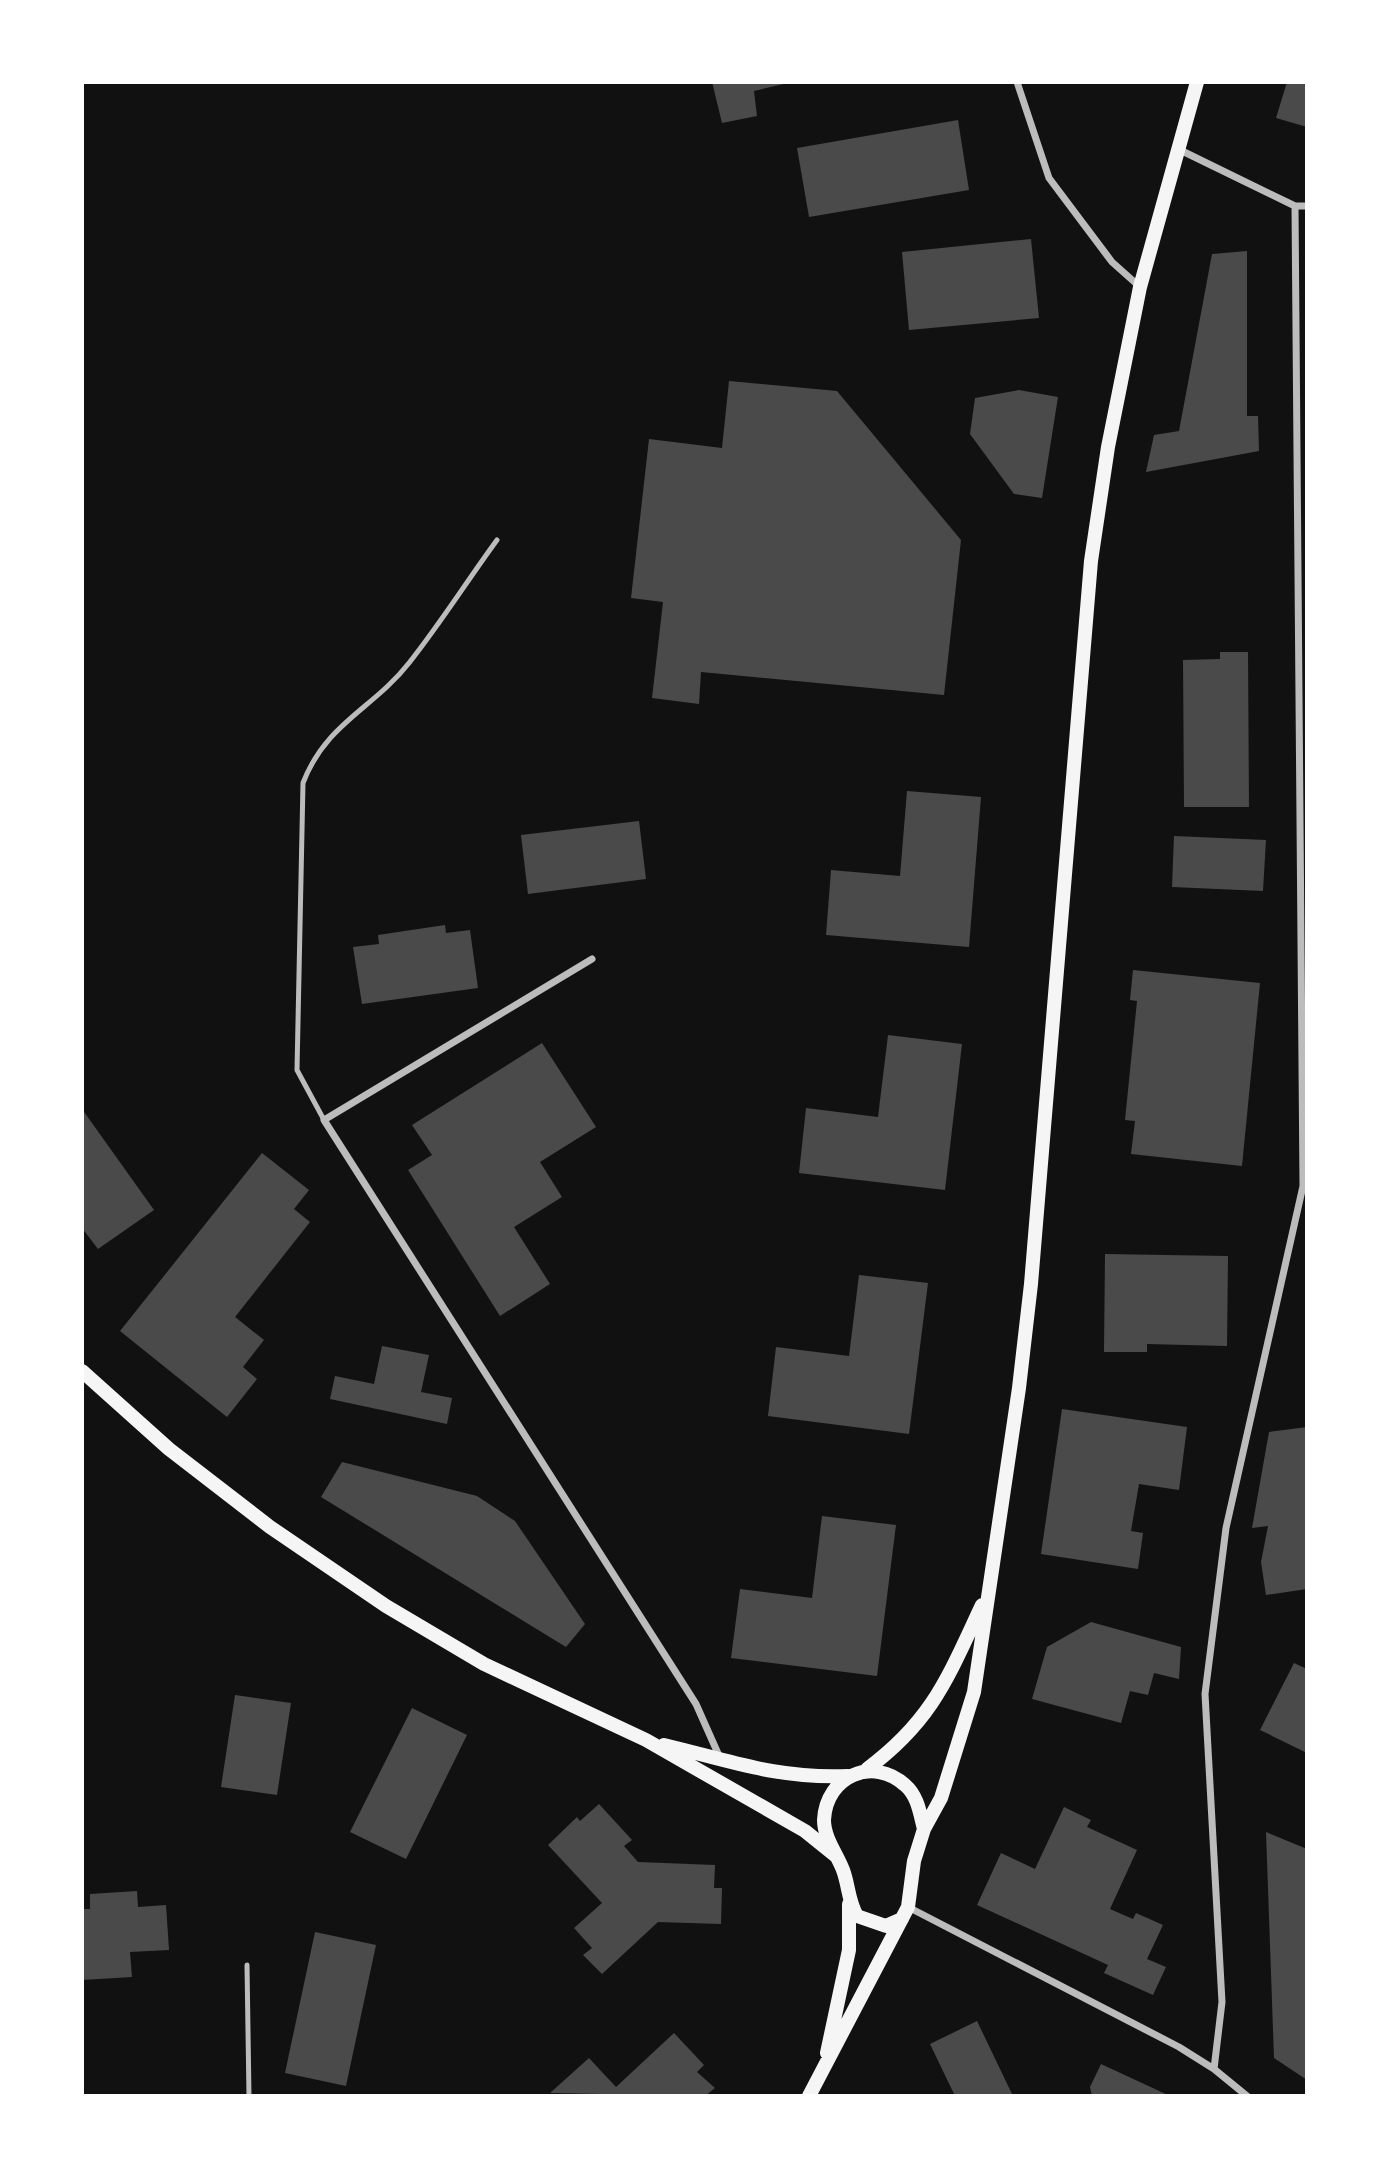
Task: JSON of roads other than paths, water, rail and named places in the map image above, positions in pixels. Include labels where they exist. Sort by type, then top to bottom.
[{"type":"main road","points":[[809,2096],[905,1913],[914,1861],[924,1829],[941,1798],[974,1692],[1031,1284],[1091,561],[1108,447],[1140,287],[1197,82]]},
{"type":"main road","points":[[82,1371],[169,1449],[270,1527],[386,1606],[484,1664],[646,1740],[805,1831],[836,1856]]},
{"type":"main road","points":[[646,1740],[768,1773],[807,1778],[848,1776],[867,1769],[889,1752],[922,1719],[941,1693],[990,1588]]},
{"type":"main road","points":[[867,1769],[892,1776],[907,1786],[916,1801],[924,1829]]},
{"type":"main road","points":[[822,2071],[849,1950],[849,1903],[844,1872],[824,1820],[831,1796],[848,1776]]},
{"type":"main road","points":[[849,1903],[857,1916],[886,1926],[905,1913]]},
{"type":"street","points":[[1017,82],[1049,178],[1112,262],[1140,287]]},
{"type":"street","points":[[1178,148],[1294,206],[1307,206]]},
{"type":"street","points":[[1214,2069],[1222,2002],[1205,1694],[1226,1528],[1303,1186],[1294,206]]},
{"type":"street","points":[[592,959],[324,1120],[696,1704],[720,1759]]},
{"type":"street","points":[[905,1913],[1179,2048],[1214,2069],[1247,2096]]},
{"type":"lane","points":[[324,1120],[297,1070],[303,783],[313,757],[331,736],[407,666],[497,540]]},
{"type":"lane","points":[[247,1965],[249,2096]]}]
